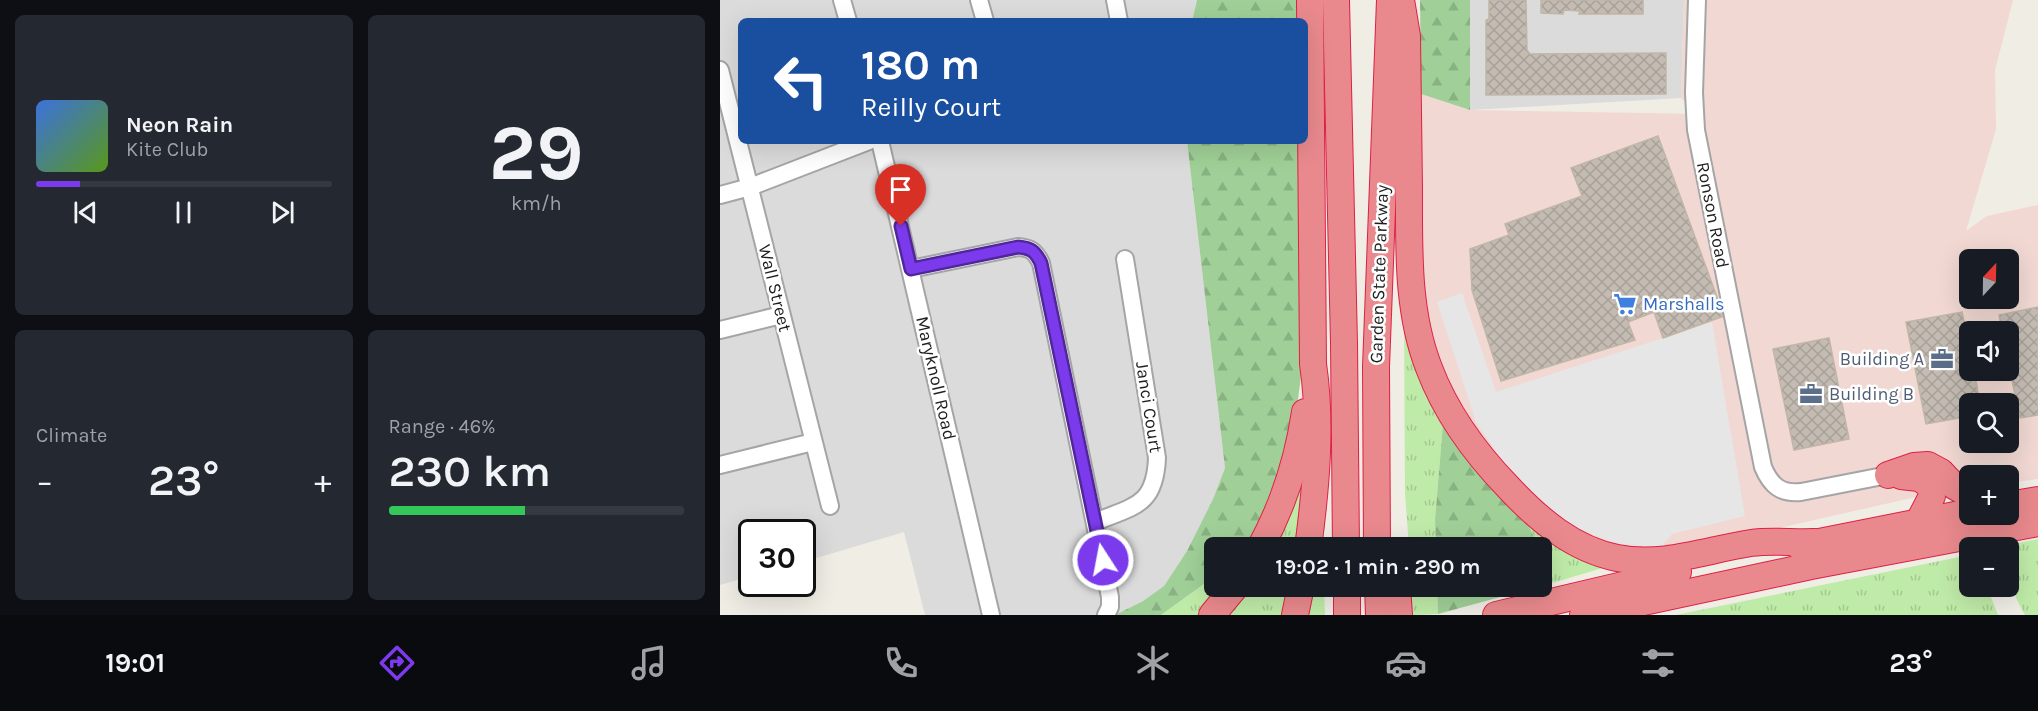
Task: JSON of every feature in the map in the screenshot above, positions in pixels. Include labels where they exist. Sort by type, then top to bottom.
[{"type":"highway","points":[[1309,537],[1316,455],[1310,189],[1310,0]]},
{"type":"highway","name":"Garden State Parkway","points":[[1336,0],[1344,331],[1346,537]]},
{"type":"highway","name":"Garden State Parkway","points":[[1377,537],[1376,367],[1390,0]]},
{"type":"highway","points":[[1401,0],[1407,36],[1410,264],[1416,317],[1424,351],[1435,382],[1456,421],[1474,447],[1499,478],[1538,518],[1573,542],[1608,556],[1659,561],[1753,543],[1814,542]]},
{"type":"highway","points":[[1265,537],[1291,471],[1300,437],[1313,364]]},
{"type":"highway","points":[[1376,367],[1394,537]]},
{"type":"highway","points":[[1888,475],[1914,466],[1928,465],[1941,472],[1959,489]]},
{"type":"highway","points":[[1888,475],[1919,478],[1930,485],[1932,496],[1919,521]]},
{"type":"highway","points":[[2019,503],[2038,500]]},
{"type":"highway","points":[[1496,615],[1814,542],[1959,514]]},
{"type":"highway","points":[[1583,615],[1811,566],[2038,524]]},
{"type":"highway","points":[[1212,615],[1227,597]]},
{"type":"highway","points":[[1295,615],[1299,597]]},
{"type":"highway","points":[[1347,597],[1347,615]]},
{"type":"highway","points":[[1378,597],[1379,615]]},
{"type":"highway","points":[[1398,597],[1399,615]]},
{"type":"street","points":[[842,0],[847,18]]},
{"type":"street","points":[[979,0],[984,18]]},
{"type":"street","points":[[1114,0],[1118,18]]},
{"type":"street","name":"Ronson Road","points":[[1697,0],[1694,93],[1696,130],[1762,468],[1767,478],[1788,493],[1888,475]]},
{"type":"street","name":"Wall Street","points":[[720,70],[738,140]]},
{"type":"street","name":"Wall Street","points":[[739,144],[830,506]]},
{"type":"street","points":[[720,195],[750,187],[861,144]]},
{"type":"street","name":"Maryknoll Road","points":[[881,144],[991,615]]},
{"type":"street","points":[[911,269],[1018,247],[1030,248],[1037,254],[1041,263],[1110,597],[1108,611]]},
{"type":"street","name":"Janci Court","points":[[1095,522],[1139,504],[1155,484],[1157,473],[1157,458],[1125,259]]},
{"type":"street","points":[[720,330],[781,315]]},
{"type":"street","points":[[720,465],[813,442]]},
{"type":"shaded area","points":[[720,0],[1197,0],[1193,18],[738,18],[738,144],[1187,144],[1225,468],[1213,499],[1187,551],[1164,586],[1143,601],[1115,615],[925,615],[904,532],[816,558],[816,519],[738,519],[738,580],[720,585]]},
{"type":"shaded area","points":[[1470,0],[1684,0],[1681,98],[1470,110]]},
{"type":"shaded area","points":[[1684,0],[2013,0],[1995,70],[1996,129],[1966,231],[1987,216],[2038,205],[2038,479],[2019,481],[2019,465],[1959,465],[1959,487],[1647,555],[1559,528],[1485,450],[1434,362],[1418,287],[1421,94],[1470,110],[1700,114],[1681,98]]},
{"type":"shaded area","points":[[1462,293],[1496,392],[1712,322],[1745,516],[1672,534],[1661,547],[1616,544],[1562,522],[1511,474],[1476,422],[1437,302]]},
{"type":"green space","points":[[1197,0],[1301,0],[1301,18],[1193,18]]},
{"type":"green space","points":[[1420,0],[1470,0],[1470,110],[1421,94]]},
{"type":"green space","points":[[1187,144],[1302,144],[1304,354],[1293,436],[1275,489],[1252,537],[1204,537],[1204,584],[1161,615],[1115,615],[1143,601],[1164,586],[1187,551],[1213,499],[1225,468]]},
{"type":"green space","points":[[1404,311],[1443,423],[1436,537],[1408,537],[1405,493]]},
{"type":"green space","points":[[1443,423],[1524,516],[1534,537],[1436,537]]},
{"type":"green space","points":[[1304,454],[1299,537],[1270,537]]},
{"type":"green space","points":[[1524,516],[1613,565],[1552,583],[1552,537],[1534,537]]},
{"type":"green space","points":[[2038,539],[2038,615],[2025,615],[2016,597],[2019,597],[2019,543]]},
{"type":"green space","points":[[1959,557],[1959,597],[1991,597],[1998,615],[1676,615]]},
{"type":"green space","points":[[1204,584],[1204,597],[1218,597],[1201,615],[1161,615]]},
{"type":"green space","points":[[1233,597],[1288,597],[1282,615],[1217,615]]},
{"type":"green space","points":[[1308,597],[1324,597],[1325,615],[1303,615]]},
{"type":"green space","points":[[1412,597],[1437,597],[1438,614],[1413,615]]},
{"type":"green space","points":[[1437,597],[1500,597],[1438,614]]},
{"type":"building","points":[[1489,0],[1526,0],[1527,50],[1530,54],[1666,53],[1666,94],[1486,95],[1486,20],[1489,19]]},
{"type":"building","points":[[1541,0],[1643,0],[1643,14],[1579,14],[1580,11],[1564,10],[1563,14],[1541,13]]},
{"type":"building","points":[[1658,136],[1724,316],[1663,338],[1654,312],[1628,322],[1635,340],[1501,381],[1472,290],[1470,249],[1509,235],[1505,224],[1582,196],[1571,168]]},
{"type":"building","points":[[2038,307],[2038,415],[2020,418],[2019,393],[2015,393],[2012,381],[2019,381],[2019,321],[2000,321],[1999,315]]},
{"type":"building","name":"Building A","points":[[1962,312],[1964,321],[1959,321],[1959,381],[1976,381],[1978,393],[1959,393],[1959,418],[1926,424],[1906,322]]},
{"type":"building","name":"Building B","points":[[1829,338],[1849,439],[1794,450],[1773,349]]},
{"type":"place","name":"Marshalls","points":[[1625,304]]},
{"type":"place","name":"Building A","points":[[1942,359]]},
{"type":"place","name":"Building B","points":[[1811,394]]},
{"type":"route","points":[[901,226],[911,269],[1018,247],[1030,248],[1037,254],[1041,263],[1103,560]]}]
